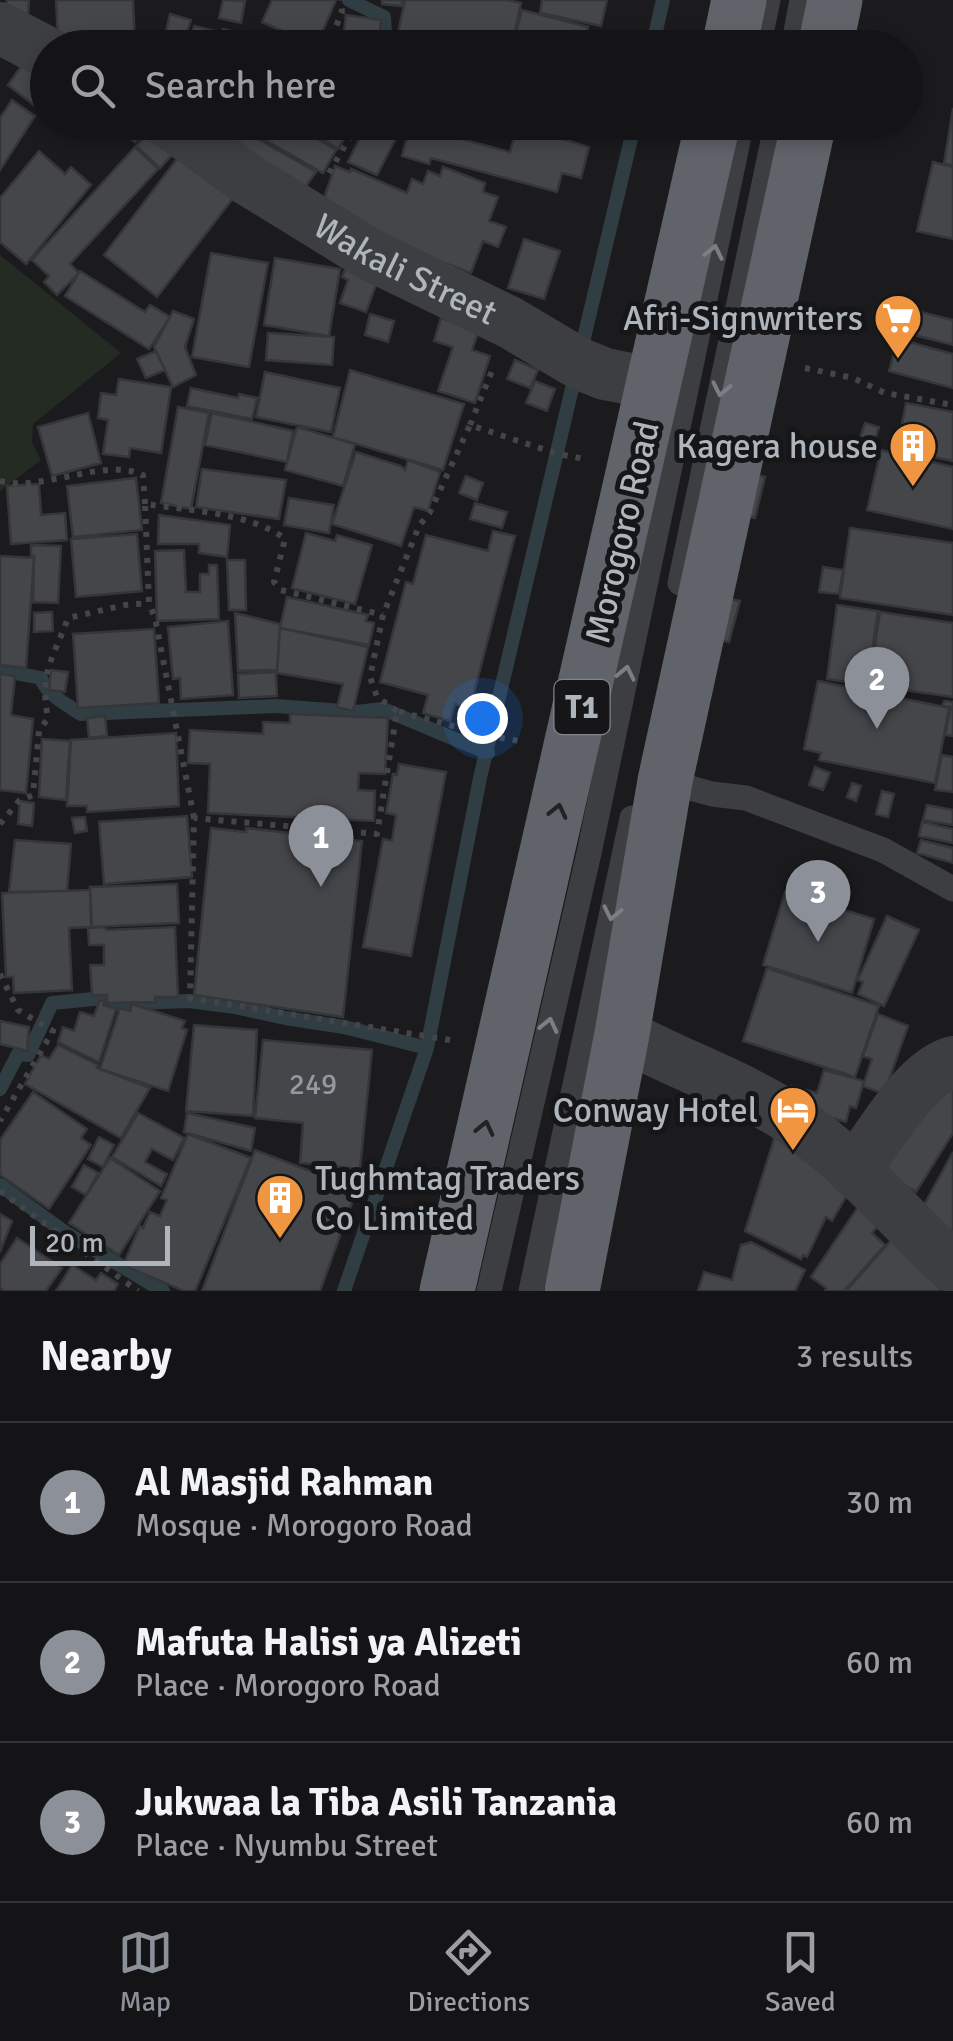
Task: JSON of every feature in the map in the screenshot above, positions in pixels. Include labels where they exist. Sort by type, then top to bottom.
[{"type":"highway","points":[[733,30],[740,0]]},
{"type":"highway","points":[[829,30],[835,0]]},
{"type":"highway","name":"Morogoro Road","points":[[447,1291],[709,140]]},
{"type":"highway","points":[[572,1291],[622,1034],[652,784],[758,356],[804,140]]},
{"type":"street","points":[[0,28],[30,44]]},
{"type":"street","name":"Wakali Street","points":[[193,140],[247,179],[369,254],[511,323],[580,364],[605,374],[656,384]]},
{"type":"street","points":[[622,1034],[797,1122],[953,1267]]},
{"type":"street","points":[[854,1171],[917,1089],[938,1066],[953,1062]]},
{"type":"lane","points":[[762,30],[768,0]]},
{"type":"lane","points":[[796,30],[802,0]]},
{"type":"lane","name":"Morogoro Road","points":[[490,1291],[589,853],[738,140]]},
{"type":"lane","name":"Morogoro Road","points":[[676,605],[773,140]]},
{"type":"lane","points":[[530,1291],[652,784],[746,798],[883,850],[953,889]]},
{"type":"path","points":[[334,30],[342,12],[341,0]]},
{"type":"path","points":[[758,356],[852,378],[885,392],[953,405]]},
{"type":"path","points":[[522,741],[397,711],[377,697],[370,677],[383,615],[419,526],[430,512],[470,425],[558,454],[586,459]]},
{"type":"path","points":[[0,481],[40,482],[129,468],[143,475],[148,603],[155,618],[194,818],[190,998],[450,1040]]},
{"type":"path","points":[[145,504],[244,520],[274,530],[285,539],[274,582],[281,590],[383,615]]},
{"type":"path","points":[[0,824],[20,801],[34,795],[39,731],[48,718],[43,685],[68,618],[148,603]]},
{"type":"path","points":[[194,818],[377,834],[397,711]]},
{"type":"path","points":[[0,974],[18,1010],[54,1031],[0,1121]]},
{"type":"path","points":[[0,1191],[138,1291]]},
{"type":"shaded area","points":[[0,255],[121,353],[33,424],[32,443],[41,460],[0,491]]},
{"type":"building","points":[[7,0],[29,0],[28,16],[5,13]]},
{"type":"building","points":[[56,0],[133,0],[134,30],[57,30]]},
{"type":"building","points":[[223,0],[245,1],[241,23],[219,18]]},
{"type":"building","points":[[272,0],[336,0],[323,30],[280,30],[262,22]]},
{"type":"building","points":[[382,0],[402,0],[402,6],[382,4]]},
{"type":"building","points":[[405,0],[521,3],[515,30],[399,30]]},
{"type":"building","points":[[542,0],[607,0],[601,26],[540,13]]},
{"type":"building","points":[[522,10],[588,27],[587,30],[517,30]]},
{"type":"building","points":[[170,14],[191,20],[187,30],[166,30]]},
{"type":"building","points":[[346,15],[381,20],[380,30],[344,30]]},
{"type":"building","points":[[29,55],[30,102],[8,85]]},
{"type":"building","points":[[12,100],[30,113],[30,124],[0,170],[0,118]]},
{"type":"building","points":[[953,108],[953,165],[944,164]]},
{"type":"building","points":[[142,140],[172,140],[181,145],[160,168],[136,146]]},
{"type":"building","points":[[260,140],[316,172],[302,192],[216,143]]},
{"type":"building","points":[[265,140],[320,140],[336,150],[323,173]]},
{"type":"building","points":[[324,140],[343,140],[338,149]]},
{"type":"building","points":[[359,140],[395,140],[377,175],[348,162]]},
{"type":"building","points":[[406,140],[466,140],[510,152],[513,140],[566,140],[589,147],[581,178],[562,173],[557,192],[431,158],[429,164],[402,156]]},
{"type":"building","points":[[135,147],[158,169],[70,264],[79,273],[57,295],[44,282],[49,276],[32,260]]},
{"type":"building","points":[[39,151],[65,174],[71,167],[91,185],[26,264],[0,242],[0,198]]},
{"type":"building","points":[[180,155],[234,197],[157,297],[104,255]]},
{"type":"building","points":[[933,162],[953,167],[953,239],[917,231]]},
{"type":"building","points":[[335,166],[407,193],[412,179],[423,184],[428,171],[440,176],[443,167],[485,183],[483,192],[498,197],[489,221],[506,227],[498,247],[483,241],[471,273],[358,230],[321,207]]},
{"type":"building","points":[[524,239],[560,251],[544,299],[508,288]]},
{"type":"building","points":[[211,253],[268,263],[249,367],[192,357]]},
{"type":"building","points":[[275,258],[340,269],[329,336],[264,325]]},
{"type":"building","points":[[348,263],[383,266],[366,312],[340,303],[348,280],[342,277]]},
{"type":"building","points":[[80,271],[145,312],[150,305],[170,317],[149,349],[65,296]]},
{"type":"building","points":[[905,308],[953,320],[953,345],[899,331]]},
{"type":"building","points":[[173,311],[194,319],[185,347],[196,375],[173,387],[154,347]]},
{"type":"building","points":[[370,314],[394,321],[388,342],[365,335]]},
{"type":"building","points":[[441,318],[479,330],[472,350],[490,356],[475,403],[438,391],[453,347],[434,341]]},
{"type":"building","points":[[268,333],[334,337],[332,365],[266,360]]},
{"type":"building","points":[[898,339],[953,354],[953,388],[889,371]]},
{"type":"building","points":[[156,351],[165,370],[146,378],[137,359]]},
{"type":"building","points":[[515,360],[538,370],[530,388],[507,379]]},
{"type":"building","points":[[350,370],[464,404],[443,470],[333,437]]},
{"type":"building","points":[[265,372],[340,388],[331,432],[256,417]]},
{"type":"building","points":[[119,379],[171,387],[161,453],[130,448],[129,457],[103,454],[108,420],[98,418],[101,393],[116,395]]},
{"type":"building","points":[[535,381],[555,389],[547,411],[526,403]]},
{"type":"building","points":[[191,388],[257,398],[252,419],[187,406]]},
{"type":"building","points":[[906,403],[953,412],[953,461],[897,450]]},
{"type":"building","points":[[178,407],[209,413],[191,509],[161,503]]},
{"type":"building","points":[[88,413],[101,463],[52,476],[38,427]]},
{"type":"building","points":[[212,413],[293,431],[287,462],[205,445]]},
{"type":"building","points":[[865,423],[879,427],[872,449],[858,444]]},
{"type":"building","points":[[297,427],[355,444],[343,486],[285,470]]},
{"type":"building","name":"Kagera house","points":[[881,450],[953,467],[953,529],[867,510]]},
{"type":"building","points":[[356,452],[405,470],[408,460],[440,472],[428,511],[414,507],[401,546],[332,524]]},
{"type":"building","points":[[202,469],[286,480],[279,519],[196,507]]},
{"type":"building","points":[[750,473],[765,477],[755,518],[738,514]]},
{"type":"building","points":[[466,476],[483,483],[477,500],[459,493]]},
{"type":"building","points":[[136,478],[142,530],[73,537],[67,486]]},
{"type":"building","points":[[39,484],[41,515],[65,513],[67,540],[11,544],[7,486]]},
{"type":"building","points":[[289,498],[334,505],[329,533],[284,525]]},
{"type":"building","points":[[475,503],[507,512],[502,528],[470,519]]},
{"type":"building","points":[[159,515],[230,525],[227,557],[199,553],[199,544],[158,544]]},
{"type":"building","points":[[850,528],[953,543],[953,615],[840,598]]},
{"type":"building","points":[[493,531],[515,536],[470,708],[455,704],[450,721],[423,713],[428,695],[380,682],[406,582],[413,584],[426,535],[488,551]]},
{"type":"building","points":[[306,533],[335,541],[337,535],[372,545],[355,604],[292,588]]},
{"type":"building","points":[[137,534],[142,591],[76,597],[71,539]]},
{"type":"building","points":[[31,545],[61,546],[58,603],[33,602]]},
{"type":"building","points":[[184,550],[186,592],[200,592],[200,574],[209,574],[209,565],[217,565],[219,619],[157,621],[155,551]]},
{"type":"building","points":[[0,556],[34,558],[26,668],[0,665]]},
{"type":"building","points":[[227,560],[245,560],[246,610],[229,610]]},
{"type":"building","points":[[823,567],[843,570],[839,594],[819,592]]},
{"type":"building","points":[[287,597],[368,615],[366,621],[374,623],[369,645],[280,628]]},
{"type":"building","points":[[722,597],[740,601],[729,642],[712,638]]},
{"type":"building","points":[[837,605],[878,611],[867,685],[827,679]]},
{"type":"building","points":[[52,612],[53,631],[34,632],[34,613]]},
{"type":"building","points":[[880,612],[953,623],[953,697],[869,685]]},
{"type":"building","points":[[235,613],[280,624],[277,670],[238,671]]},
{"type":"building","points":[[228,621],[233,695],[181,699],[180,678],[173,679],[168,627]]},
{"type":"building","points":[[280,628],[368,647],[353,711],[337,707],[343,684],[277,673]]},
{"type":"building","points":[[154,629],[159,703],[78,708],[73,634]]},
{"type":"building","points":[[51,670],[68,672],[65,692],[49,690]]},
{"type":"building","points":[[276,672],[277,696],[239,698],[238,674]]},
{"type":"building","points":[[0,674],[15,676],[11,715],[33,719],[26,793],[0,790]]},
{"type":"building","points":[[818,681],[949,708],[935,783],[819,760],[821,753],[804,749]]},
{"type":"building","points":[[944,701],[953,702],[953,736],[945,735],[951,707],[943,705]]},
{"type":"building","points":[[290,714],[388,718],[385,774],[359,773],[358,790],[375,791],[374,821],[208,813],[210,764],[188,763],[190,730],[263,734],[263,722],[290,723]]},
{"type":"building","points":[[105,716],[107,736],[89,738],[87,718]]},
{"type":"building","points":[[176,733],[179,806],[87,812],[87,806],[67,806],[71,740]]},
{"type":"building","points":[[42,739],[70,741],[66,800],[39,797]]},
{"type":"building","points":[[942,755],[953,757],[953,792],[935,790]]},
{"type":"building","points":[[399,764],[446,772],[411,956],[363,947],[383,839],[392,841],[396,815],[386,813],[393,774],[397,775]]},
{"type":"building","points":[[815,767],[830,773],[823,790],[809,785]]},
{"type":"building","points":[[852,783],[861,786],[856,801],[847,797]]},
{"type":"building","points":[[882,791],[894,794],[888,817],[876,814]]},
{"type":"building","points":[[20,801],[34,803],[32,826],[18,824]]},
{"type":"building","points":[[927,805],[953,810],[953,825],[923,820]]},
{"type":"building","points":[[187,816],[192,877],[104,884],[99,822]]},
{"type":"building","points":[[85,817],[87,831],[75,833],[72,818]]},
{"type":"building","points":[[922,822],[953,829],[953,843],[919,836]]},
{"type":"building","points":[[211,828],[246,832],[246,828],[362,841],[343,1017],[194,995]]},
{"type":"building","points":[[15,840],[71,844],[67,891],[9,892]]},
{"type":"building","points":[[921,840],[953,848],[953,863],[917,853]]},
{"type":"building","points":[[177,884],[179,923],[92,927],[90,887]]},
{"type":"building","points":[[90,890],[91,927],[69,928],[72,990],[14,993],[13,977],[6,977],[2,893]]},
{"type":"building","points":[[785,892],[874,919],[852,993],[763,965]]},
{"type":"building","points":[[887,916],[919,930],[884,1006],[858,994],[863,982],[858,980]]},
{"type":"building","points":[[175,927],[178,997],[155,997],[155,1002],[107,1003],[107,995],[92,995],[90,965],[104,965],[104,945],[89,945],[88,928]]},
{"type":"building","points":[[767,968],[879,1006],[855,1077],[743,1041]]},
{"type":"building","points":[[100,1000],[116,1009],[99,1062],[58,1042],[63,1027],[74,1031],[80,1012],[94,1016]]},
{"type":"building","points":[[132,1004],[185,1021],[182,1028],[187,1030],[168,1091],[100,1069],[120,1008],[130,1011]]},
{"type":"building","points":[[878,1014],[908,1026],[884,1094],[863,1086],[872,1059],[863,1056]]},
{"type":"building","points":[[0,1021],[29,1027],[27,1051],[0,1044]]},
{"type":"building","points":[[194,1025],[257,1030],[253,1116],[186,1111]]},
{"type":"building","points":[[263,1040],[372,1050],[360,1169],[300,1163],[303,1123],[255,1118]]},
{"type":"building","points":[[58,1045],[98,1065],[97,1068],[150,1088],[121,1138],[25,1084],[41,1055],[49,1059]]},
{"type":"building","points":[[824,1070],[864,1081],[856,1108],[850,1106],[846,1122],[787,1105],[792,1086],[817,1093]]},
{"type":"building","points":[[953,1081],[953,1133],[916,1192],[876,1167]]},
{"type":"building","points":[[33,1092],[87,1129],[81,1138],[91,1145],[49,1209],[0,1175],[0,1140]]},
{"type":"building","points":[[138,1113],[184,1138],[173,1160],[152,1149],[145,1162],[167,1174],[161,1186],[112,1157]]},
{"type":"building","points":[[187,1113],[255,1128],[251,1151],[184,1132]]},
{"type":"building","name":"Conway Hotel","points":[[781,1117],[851,1188],[832,1221],[826,1217],[807,1257],[803,1255],[801,1259],[745,1231]]},
{"type":"building","points":[[188,1134],[251,1158],[195,1291],[184,1291],[123,1265],[150,1212],[160,1216],[167,1200],[161,1198]]},
{"type":"building","points":[[99,1137],[114,1145],[103,1167],[88,1159]]},
{"type":"building","name":"Tughmtag Traders Co Limited","points":[[255,1150],[357,1189],[320,1291],[202,1291]]},
{"type":"building","points":[[953,1152],[953,1231],[918,1216]]},
{"type":"building","points":[[110,1158],[160,1191],[119,1255],[69,1223]]},
{"type":"building","points":[[84,1165],[98,1173],[86,1195],[72,1187]]},
{"type":"building","points":[[860,1204],[882,1220],[872,1233],[885,1245],[844,1291],[825,1291],[811,1277]]},
{"type":"building","points":[[0,1214],[12,1221],[0,1252]]},
{"type":"building","points":[[894,1237],[946,1283],[939,1291],[846,1291]]},
{"type":"building","points":[[17,1238],[62,1268],[46,1291],[0,1288],[0,1264]]},
{"type":"building","points":[[751,1242],[805,1270],[795,1291],[698,1291],[704,1272],[732,1280],[741,1245]]},
{"type":"building","points":[[72,1265],[96,1280],[101,1273],[118,1284],[114,1291],[56,1291]]},
{"type":"waterway","points":[[349,0],[384,17],[385,30]]},
{"type":"waterway","points":[[656,30],[663,0]]},
{"type":"waterway","points":[[344,1291],[427,1048],[480,778],[631,140]]},
{"type":"waterway","points":[[0,670],[41,678],[52,694],[81,714],[276,706],[356,712],[383,709],[488,753]]},
{"type":"waterway","points":[[0,1089],[18,1054],[28,1055],[52,1003],[104,998],[107,1004],[189,1001],[235,1007],[344,1027],[427,1048]]},
{"type":"waterway","points":[[0,1185],[63,1231],[163,1291]]},
{"type":"place","name":"Afri-Signwriters","points":[[898,360]]},
{"type":"place","name":"Kagera house","points":[[913,488]]},
{"type":"place","name":"Mafuta Halisi ya Alizeti","points":[[877,729]]},
{"type":"place","name":"Al Masjid Rahman","points":[[321,887]]},
{"type":"place","name":"Jukwaa la Tiba Asili Tanzania","points":[[818,942]]},
{"type":"place","name":"Conway Hotel","points":[[793,1152]]},
{"type":"place","name":"Tughmtag Traders Co Limited","points":[[280,1240]]}]
